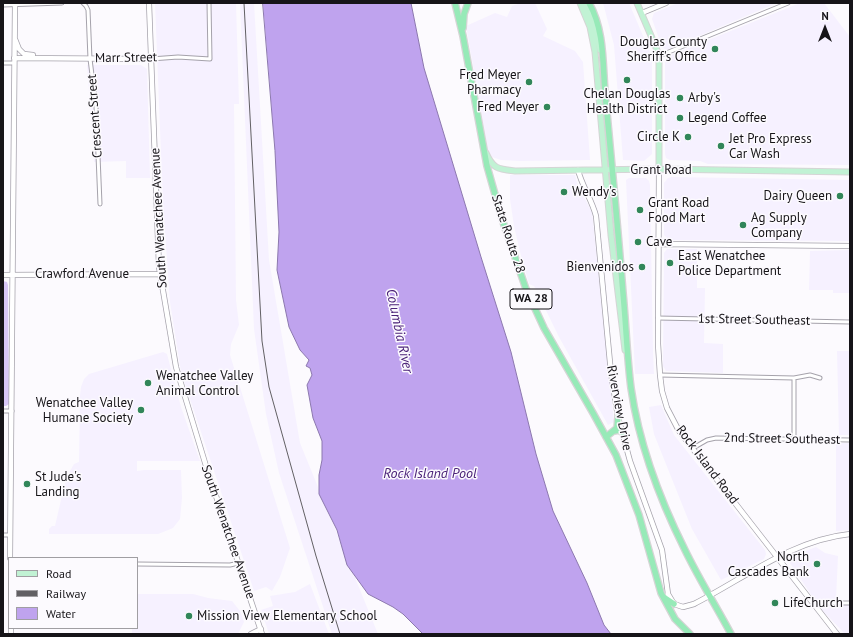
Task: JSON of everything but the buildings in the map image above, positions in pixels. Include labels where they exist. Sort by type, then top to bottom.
[{"type":"highway","name":"State Route 28","points":[[455,3],[463,36],[487,166],[500,211],[526,289],[544,328],[593,413],[621,469],[639,515],[661,593]]},
{"type":"highway","points":[[463,36],[464,14],[468,3]]},
{"type":"highway","points":[[589,3],[595,17],[602,46],[603,77],[613,170],[629,367],[637,419],[654,476],[684,548],[731,634]]},
{"type":"highway","points":[[606,437],[618,426],[618,417]]},
{"type":"highway","points":[[614,431],[620,430],[623,433]]},
{"type":"highway","points":[[661,593],[666,599],[674,604]]},
{"type":"highway","name":"WA 28","points":[[661,593],[675,619],[690,634]]},
{"type":"main road","name":"South Wenatchee Avenue","points":[[149,3],[160,274],[176,367],[206,466],[261,632]]},
{"type":"main road","points":[[580,3],[590,27],[595,46],[611,235],[626,359],[629,367]]},
{"type":"main road","points":[[585,3],[596,33],[603,77]]},
{"type":"main road","points":[[637,3],[656,45],[659,56],[659,169]]},
{"type":"main road","points":[[642,13],[666,3]]},
{"type":"main road","points":[[10,557],[15,4]]},
{"type":"main road","name":"Marr Street","points":[[15,38],[20,50],[24,54],[39,55],[42,58]]},
{"type":"main road","name":"Marr Street","points":[[14,60],[42,58],[151,60]]},
{"type":"main road","name":"Grant Road","points":[[484,149],[491,164],[502,170],[659,169],[850,172]]},
{"type":"main road","name":"Rock Island Road","points":[[659,169],[658,318],[660,375],[662,391],[667,408],[679,431],[837,634]]},
{"type":"main road","name":"Riverview Drive","points":[[578,170],[583,185],[592,202],[596,216],[611,372],[618,417],[643,499],[660,544],[668,594],[674,604]]},
{"type":"main road","points":[[659,244],[850,246]]},
{"type":"main road","name":"Crawford Avenue","points":[[3,275],[160,274]]},
{"type":"main road","points":[[674,604],[679,606],[688,606],[710,596],[778,557],[813,542],[829,537],[850,534]]},
{"type":"main road","points":[[251,634],[261,632]]},
{"type":"street","points":[[3,5],[62,3]]},
{"type":"street","name":"Marr Street","points":[[151,60],[178,57],[210,59],[208,3]]},
{"type":"street","points":[[659,56],[788,3]]},
{"type":"street","name":"Crescent Street","points":[[84,4],[88,10],[90,59],[96,106],[100,204]]},
{"type":"street","name":"Marr Street","points":[[3,63],[14,60]]},
{"type":"street","name":"1st Street Southeast","points":[[658,318],[850,322]]},
{"type":"street","points":[[660,375],[794,378],[810,375],[820,378]]},
{"type":"street","points":[[794,378],[794,439]]},
{"type":"street","points":[[3,411],[12,411]]},
{"type":"street","name":"2nd Street Southeast","points":[[693,448],[707,440],[716,438],[850,440]]},
{"type":"street","points":[[3,535],[10,535]]},
{"type":"street","points":[[138,564],[230,565],[239,563]]},
{"type":"street","points":[[813,603],[850,604]]},
{"type":"shaded area","points":[[155,3],[236,3],[239,104],[234,104],[236,300],[239,325],[231,344],[230,355],[290,548],[280,577],[272,591],[266,587],[254,591],[181,372],[170,302],[163,204]]},
{"type":"shaded area","points":[[240,3],[254,3],[269,260],[300,443],[378,634],[332,634],[279,473],[266,414],[254,329]]},
{"type":"shaded area","points":[[521,3],[535,3],[547,29],[543,36],[575,51],[583,62],[590,160],[520,161],[501,160],[489,156],[466,26],[495,13],[507,17],[512,6]]},
{"type":"shaded area","points":[[603,3],[629,3],[652,57],[652,154],[644,161],[623,160],[614,45]]},
{"type":"shaded area","points":[[678,3],[777,3],[666,50],[662,47],[652,19],[654,13]]},
{"type":"shaded area","points":[[800,3],[824,3],[850,37],[850,165],[708,164],[700,161],[670,160],[666,158],[666,57]]},
{"type":"shaded area","points":[[87,65],[141,65],[147,69],[150,178],[126,178],[126,161],[94,162]]},
{"type":"shaded area","points":[[510,175],[575,175],[578,186],[592,212],[614,422],[608,425],[559,337],[534,286],[529,284],[514,226],[510,199]]},
{"type":"shaded area","points":[[629,178],[646,178],[650,185],[654,374],[635,374],[626,180]]},
{"type":"shaded area","points":[[668,178],[850,180],[850,241],[669,240],[664,235],[664,183]]},
{"type":"shaded area","points":[[667,249],[697,249],[697,288],[705,288],[704,343],[723,344],[723,373],[666,371],[663,366],[664,253]]},
{"type":"shaded area","points":[[850,250],[850,293],[833,293],[833,290],[809,290],[810,251]]},
{"type":"shaded area","points":[[3,281],[7,282],[8,285],[9,404],[6,406],[3,406]]},
{"type":"shaded area","points":[[837,351],[850,351],[850,435],[839,435]]},
{"type":"shaded area","points":[[163,352],[167,354],[181,407],[200,461],[137,461],[137,471],[181,470],[182,498],[180,519],[173,528],[158,534],[49,534],[49,529],[52,526],[55,526],[66,478],[74,464],[79,462],[80,396],[84,379],[89,374]]},
{"type":"shaded area","points":[[661,405],[674,435],[765,550],[766,554],[764,559],[721,580],[692,529],[654,434],[649,407]]},
{"type":"shaded area","points":[[836,443],[850,443],[850,530],[836,531]]},
{"type":"shaded area","points":[[816,547],[825,553],[838,556],[836,599],[814,599],[790,563],[791,557]]},
{"type":"shaded area","points":[[310,584],[329,634],[269,634],[261,610],[273,606],[270,596],[295,592]]},
{"type":"shaded area","name":"Mission View Elementary School","points":[[138,594],[193,594],[208,598],[232,601],[240,611],[244,622],[238,634],[132,634],[132,629],[138,629]]},
{"type":"shaded area","points":[[822,604],[850,605],[850,632],[845,634],[820,608]]},
{"type":"water","name":"Rock Island Pool","points":[[263,3],[411,3],[424,68],[511,352],[536,454],[553,511],[587,583],[604,625],[611,634],[423,634],[403,614],[368,594],[347,565],[337,530],[319,494],[322,441],[313,418],[307,385],[312,375],[310,368],[306,366],[309,360],[300,350],[289,327],[277,270],[279,232],[275,151]]},
{"type":"railway","points":[[244,3],[262,341],[269,387],[316,556],[340,634]]},
{"type":"place","name":"Douglas County Sheriff's Office","points":[[715,49]]},
{"type":"place","name":"Chelan Douglas Health District","points":[[627,80]]},
{"type":"place","name":"Fred Meyer Pharmacy","points":[[529,82]]},
{"type":"place","name":"Arby's","points":[[680,98]]},
{"type":"place","name":"Fred Meyer","points":[[547,107]]},
{"type":"place","name":"Legend Coffee","points":[[680,118]]},
{"type":"place","name":"Circle K","points":[[688,137]]},
{"type":"place","name":"Jet Pro Express Car Wash","points":[[721,146]]},
{"type":"place","name":"Wendy's","points":[[564,192]]},
{"type":"place","name":"Dairy Queen","points":[[840,196]]},
{"type":"place","name":"Grant Road Food Mart","points":[[640,210]]},
{"type":"place","name":"Ag Supply Company","points":[[743,225]]},
{"type":"place","name":"Cave","points":[[638,242]]},
{"type":"place","name":"East Wenatchee Police Department","points":[[670,263]]},
{"type":"place","name":"Bienvenidos","points":[[642,267]]},
{"type":"place","name":"Wenatchee Valley Animal Control","points":[[148,383]]},
{"type":"place","name":"Wenatchee Valley Humane Society","points":[[141,410]]},
{"type":"place","name":"St Jude's Landing","points":[[27,484]]},
{"type":"place","name":"North Cascades Bank","points":[[817,564]]},
{"type":"place","name":"LifeChurch","points":[[775,603]]},
{"type":"place","name":"Mission View Elementary School","points":[[189,616]]},
{"type":"water label","name":"Columbia River","points":[[399,331]]}]
